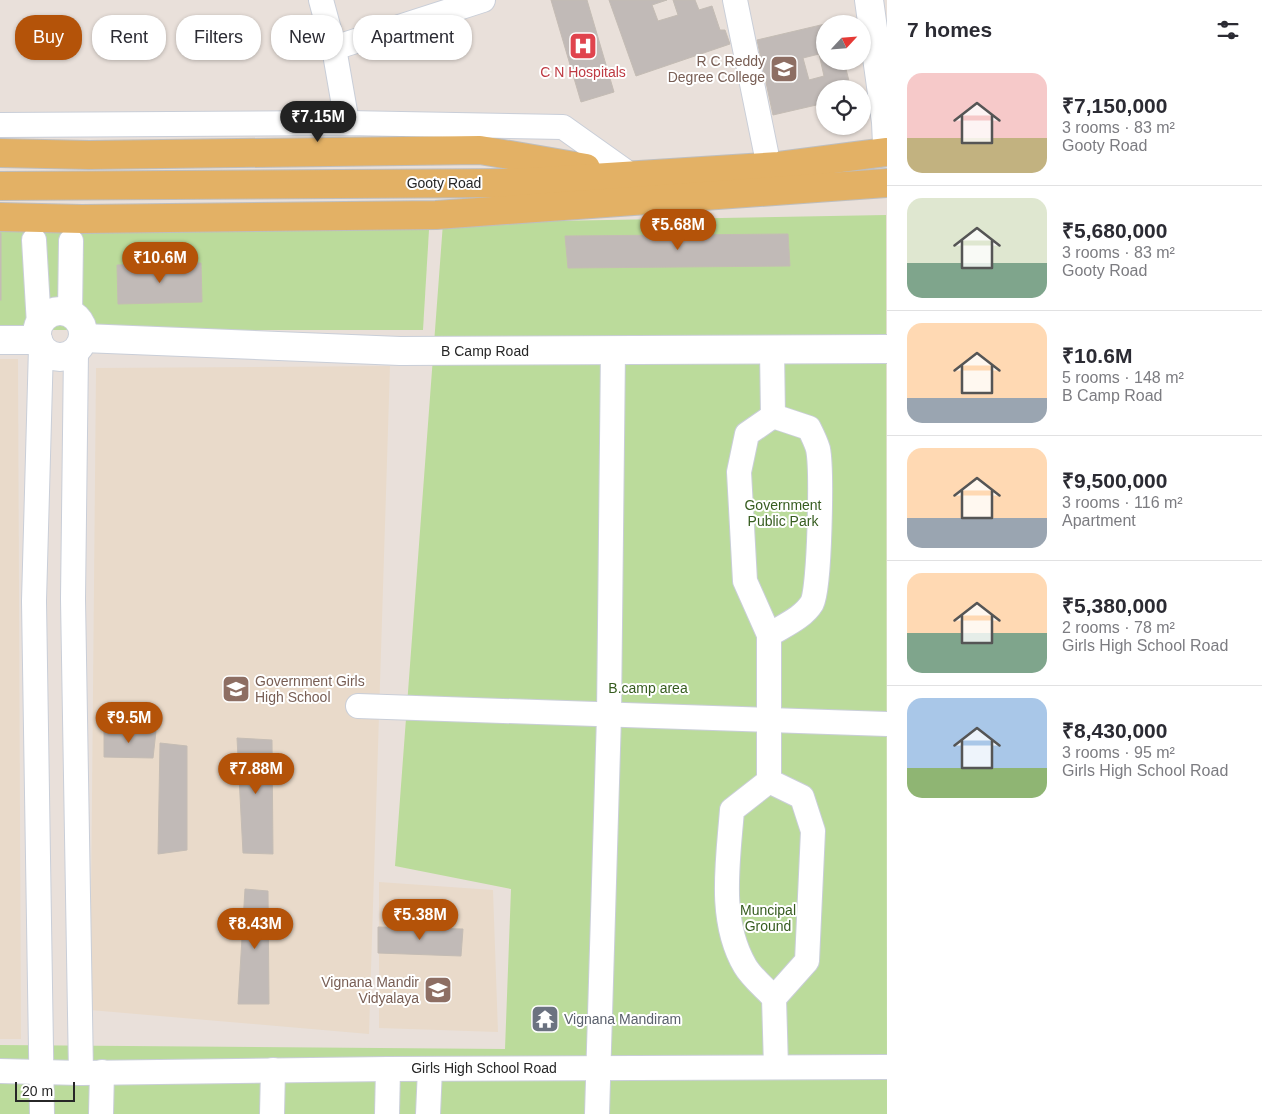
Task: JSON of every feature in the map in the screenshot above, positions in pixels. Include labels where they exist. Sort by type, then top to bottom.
[{"type":"main road","points":[[869,0],[886,122],[887,144]]},
{"type":"main road","points":[[0,153],[89,155],[480,150],[632,176]]},
{"type":"main road","name":"Gooty Road","points":[[0,186],[514,183],[769,167],[887,153]]},
{"type":"main road","points":[[886,183],[887,153]]},
{"type":"main road","name":"Gooty Road","points":[[0,217],[82,219],[436,215],[886,183]]},
{"type":"main road","points":[[55,311],[70,313],[81,323],[79,345],[61,358],[46,353],[39,337],[48,314],[55,311]]},
{"type":"main road","points":[[0,340],[39,337]]},
{"type":"main road","name":"B Camp Road","points":[[79,345],[400,351],[887,349]]},
{"type":"street","points":[[322,0],[326,15]]},
{"type":"street","points":[[343,45],[483,0]]},
{"type":"street","points":[[735,0],[769,167]]},
{"type":"street","points":[[336,60],[347,123]]},
{"type":"street","points":[[0,125],[347,123],[563,126],[632,176]]},
{"type":"street","points":[[34,240],[39,337],[34,601],[42,1114]]},
{"type":"street","points":[[70,313],[71,241]]},
{"type":"street","points":[[79,345],[73,599],[91,1073],[101,1114]]},
{"type":"street","points":[[597,1114],[609,716],[613,350]]},
{"type":"street","points":[[772,350],[773,416]]},
{"type":"street","points":[[769,635],[800,616],[812,602],[818,580],[818,450],[809,428],[773,416]]},
{"type":"street","points":[[769,781],[769,635],[744,581],[739,472],[747,434],[773,416]]},
{"type":"street","points":[[358,706],[887,724]]},
{"type":"street","points":[[769,781],[802,798],[813,831],[807,961],[774,998]]},
{"type":"street","points":[[769,781],[732,810],[728,868],[729,929],[746,968],[774,998],[776,1067]]},
{"type":"street","name":"Girls High School Road","points":[[0,1071],[91,1073],[598,1067],[887,1067]]},
{"type":"street","points":[[387,1114],[388,1069]]},
{"type":"street","points":[[428,1114],[430,1069]]},
{"type":"street","points":[[272,1114],[273,1070]]},
{"type":"shaded area","points":[[0,359],[18,359],[21,1039],[0,1039]]},
{"type":"shaded area","name":"Government Girls High School","points":[[390,366],[369,1034],[90,1010],[96,368]]},
{"type":"shaded area","name":"Vignana Mandir Vidyalaya","points":[[379,882],[493,890],[498,1032],[379,1028]]},
{"type":"green space","name":"B.camp area","points":[[886,215],[887,1114],[0,1114],[0,1045],[505,1049],[511,889],[395,866],[443,223]]},
{"type":"green space","points":[[0,227],[429,230],[423,330],[0,330]]},
{"type":"building","name":"C N Hospitals","points":[[551,0],[587,0],[614,92],[581,102]]},
{"type":"building","points":[[609,0],[667,0],[652,5],[658,21],[678,15],[673,0],[695,0],[699,10],[712,6],[720,30],[725,30],[730,44],[636,76]]},
{"type":"building","name":"R C Reddy Degree College","points":[[816,26],[816,55],[803,58],[809,80],[824,76],[823,70],[846,70],[849,80],[816,80],[816,105],[773,115],[757,40]]},
{"type":"building","points":[[1,233],[1,300],[0,300]]},
{"type":"building","points":[[788,234],[790,266],[568,268],[565,236]]},
{"type":"building","points":[[201,263],[202,302],[118,304],[117,265]]},
{"type":"building","points":[[104,731],[156,731],[153,758],[104,757]]},
{"type":"building","points":[[237,738],[272,740],[273,854],[243,853]]},
{"type":"building","points":[[160,743],[187,746],[187,850],[158,854]]},
{"type":"building","points":[[245,889],[268,891],[269,1004],[238,1004]]},
{"type":"building","points":[[378,927],[463,929],[461,956],[378,953]]},
{"type":"place","name":"C N Hospitals","points":[[583,46]]},
{"type":"place","name":"R C Reddy Degree College","points":[[784,69]]},
{"type":"place","name":"Government Girls High School","points":[[236,689]]},
{"type":"place","name":"Vignana Mandir Vidyalaya","points":[[438,990]]},
{"type":"place","name":"Vignana Mandiram","points":[[545,1019]]},
{"type":"park label","name":"Government Public Park","points":[[783,514]]},
{"type":"park label","name":"Muncipal Ground","points":[[768,918]]}]
